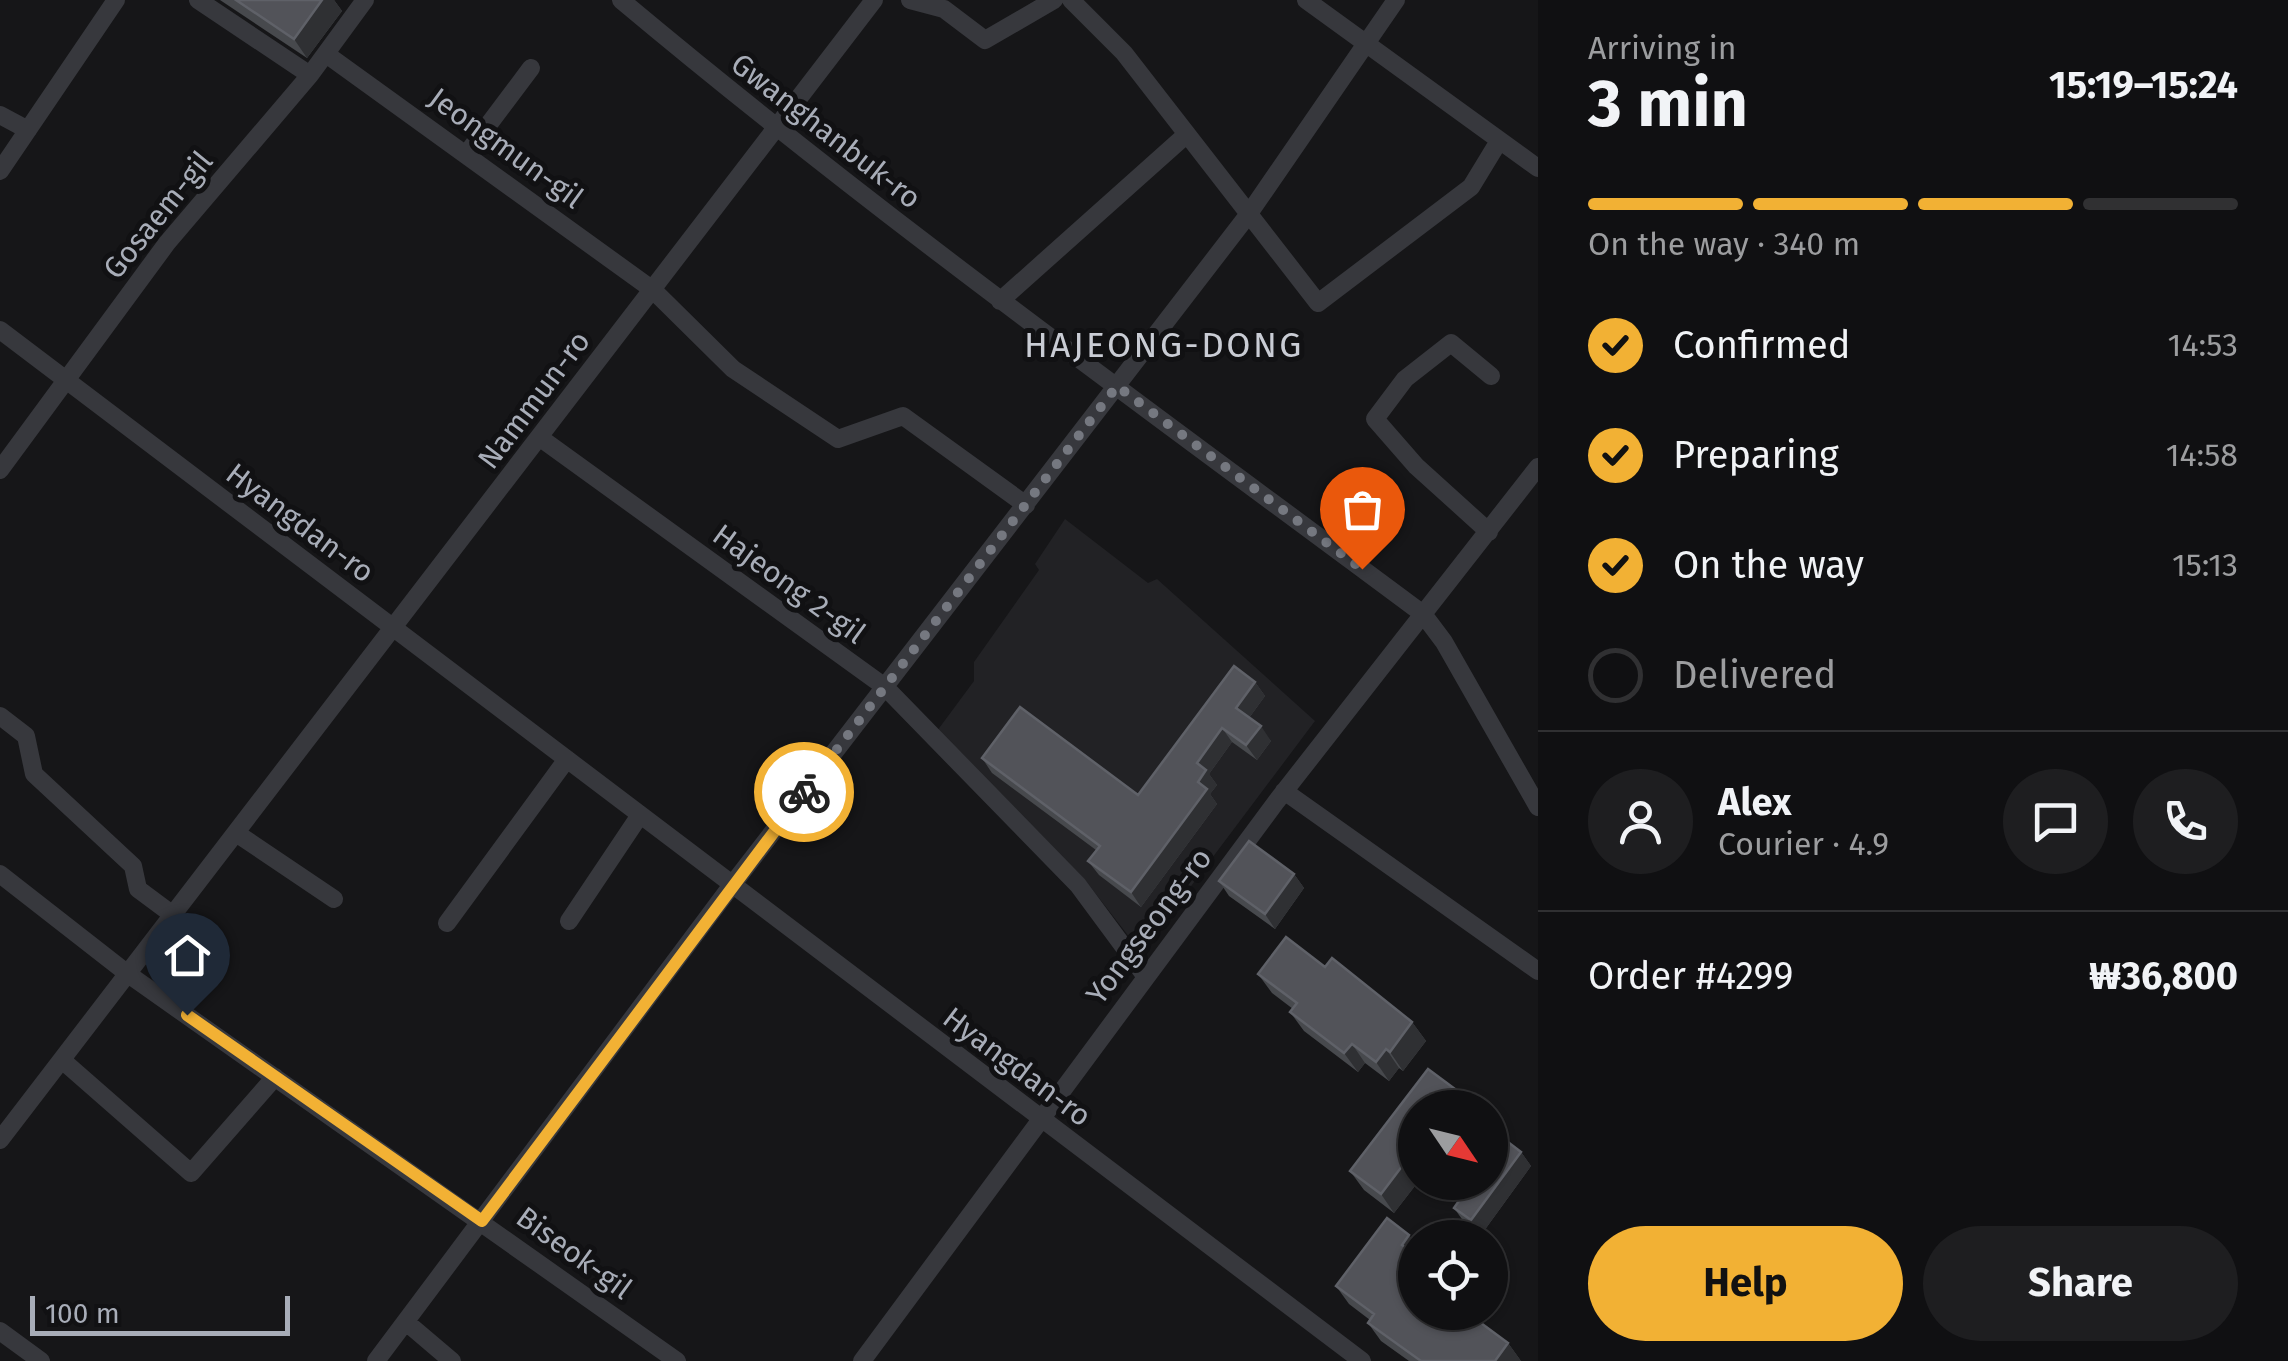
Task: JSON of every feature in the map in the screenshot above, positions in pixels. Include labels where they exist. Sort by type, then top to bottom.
[{"type":"street","points":[[0,171],[116,0]]},
{"type":"street","points":[[198,0],[310,75]]},
{"type":"street","name":"Gosaem-gil","points":[[0,470],[167,243],[310,75],[366,0]]},
{"type":"street","name":"Gwanghanbuk-ro","points":[[622,0],[774,128],[1000,301],[1423,614],[1538,808]]},
{"type":"street","name":"Nammun-ro","points":[[0,1140],[874,0]]},
{"type":"street","points":[[910,0],[944,9],[985,40],[1054,0]]},
{"type":"street","points":[[1070,0],[1124,52],[1318,303],[1471,188],[1499,141]]},
{"type":"street","points":[[1306,0],[1363,45],[1538,168]]},
{"type":"street","points":[[376,1361],[732,885],[1248,215],[1396,0]]},
{"type":"street","name":"Jeongmun-gil","points":[[326,54],[468,152],[653,290],[733,369],[838,439],[903,416],[1026,505]]},
{"type":"street","points":[[468,152],[531,68]]},
{"type":"street","points":[[0,115],[28,130]]},
{"type":"street","points":[[1000,301],[1187,134]]},
{"type":"street","name":"Hyangdan-ro","points":[[0,330],[1360,1360]]},
{"type":"street","points":[[1489,532],[1416,466],[1375,419],[1405,380],[1450,343],[1492,376]]},
{"type":"street","name":"Hajeong 2-gil","points":[[539,438],[884,686],[1078,884],[1146,977]]},
{"type":"street","name":"Yongseong-ro","points":[[862,1361],[1038,1118],[1284,792],[1538,467]]},
{"type":"street","points":[[0,716],[26,736],[34,774],[134,866],[138,889],[173,915]]},
{"type":"street","points":[[447,923],[567,760]]},
{"type":"street","points":[[1284,792],[1538,971]]},
{"type":"street","points":[[569,921],[640,815]]},
{"type":"street","points":[[236,833],[334,899]]},
{"type":"street","name":"Biseok-gil","points":[[0,874],[128,974],[677,1361]]},
{"type":"street","points":[[62,1060],[191,1174],[275,1076]]},
{"type":"street","points":[[406,1322],[452,1361]]},
{"type":"street","points":[[0,1331],[41,1361]]},
{"type":"shaded area","points":[[1065,519],[1148,583],[1157,579],[1315,721],[1146,946],[1137,947],[1085,880],[937,731],[974,681],[974,662],[1039,570],[1035,564]]},
{"type":"building","points":[[236,0],[322,0],[294,39]]},
{"type":"building","points":[[1234,666],[1255,682],[1236,708],[1261,726],[1246,745],[1222,728],[1197,763],[1206,770],[1198,782],[1207,789],[1131,892],[1088,861],[1100,846],[982,758],[1020,707],[1138,795]]},
{"type":"building","points":[[1249,841],[1294,874],[1265,914],[1219,881]]},
{"type":"building","points":[[1286,937],[1325,967],[1332,958],[1412,1022],[1390,1052],[1386,1049],[1376,1062],[1352,1044],[1344,1053],[1290,1012],[1297,1003],[1258,974]]},
{"type":"building","points":[[1428,1069],[1456,1090],[1412,1090]]},
{"type":"building","points":[[1398,1108],[1398,1172],[1381,1194],[1350,1171]]},
{"type":"building","points":[[1508,1142],[1521,1152],[1508,1170]]},
{"type":"building","points":[[1460,1200],[1486,1200],[1471,1220],[1454,1208]]},
{"type":"building","points":[[1387,1218],[1398,1226],[1398,1330],[1490,1330],[1508,1343],[1495,1361],[1421,1361],[1368,1323],[1374,1314],[1336,1286]]},
{"type":"way so far","points":[[804,792],[1117,386],[1362,569]]},
{"type":"district","name":"HAJEONG-DONG","points":[[1164,345]]},
{"type":"route","points":[[187,1015],[482,1221],[804,792]]}]
